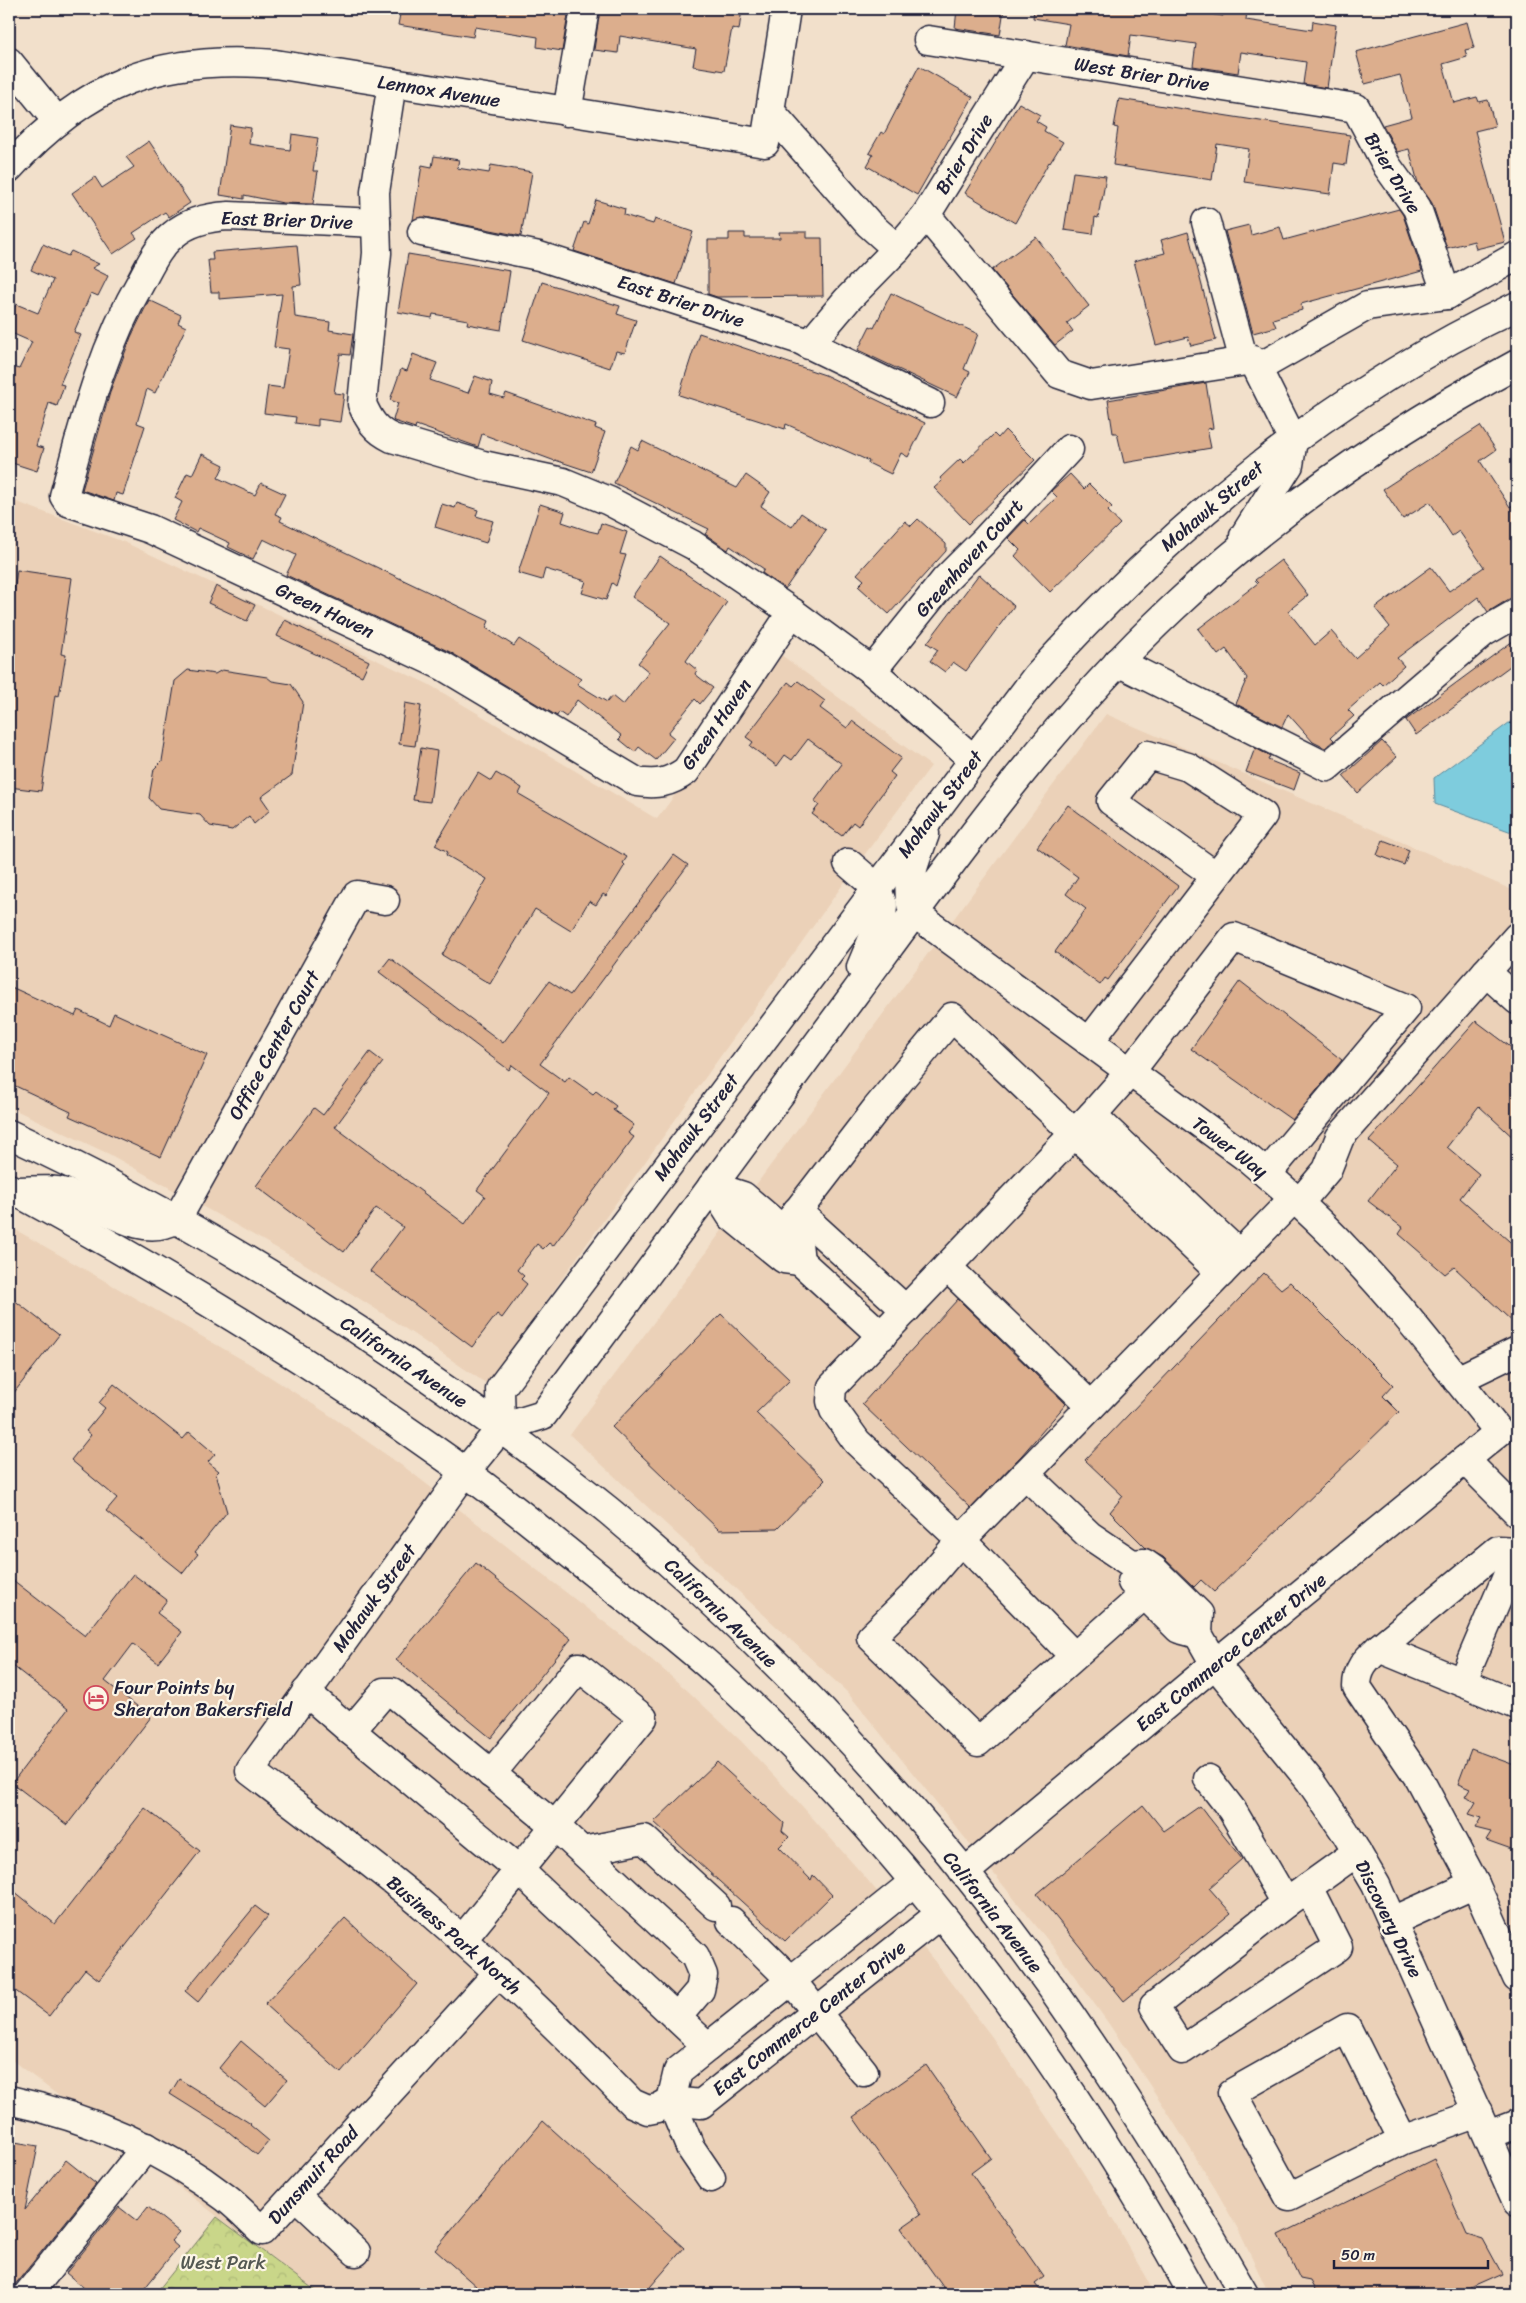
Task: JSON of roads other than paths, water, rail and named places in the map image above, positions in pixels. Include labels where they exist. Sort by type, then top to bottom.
[{"type":"street","points":[[568,112],[585,9]]},
{"type":"street","name":"Lennox Avenue","points":[[9,168],[57,120],[90,98],[125,81],[163,69],[202,62],[236,61],[275,64],[765,144],[786,9]]},
{"type":"street","name":"West Brier Drive","points":[[928,40],[1356,108]]},
{"type":"street","name":"Brier Drive","points":[[809,345],[847,300],[897,249],[926,214],[1026,55]]},
{"type":"street","points":[[9,62],[57,120]]},
{"type":"street","points":[[392,83],[375,192],[375,278],[362,404],[370,421],[381,432],[483,465],[563,482],[609,502],[693,545],[792,612],[872,671],[974,760]]},
{"type":"street","name":"Brier Drive","points":[[1356,108],[1387,166],[1417,208],[1448,295]]},
{"type":"street","points":[[770,111],[869,224],[897,249]]},
{"type":"street","points":[[926,214],[1059,374],[1090,385],[1251,365],[1367,306],[1448,295],[1517,256]]},
{"type":"street","name":"East Brier Drive","points":[[197,221],[210,217],[230,216],[376,224]]},
{"type":"street","name":"Green Haven","points":[[197,221],[173,234],[159,249],[123,312],[97,377],[64,496],[68,502],[150,529],[443,666],[637,782],[656,784],[673,780],[686,771],[792,612]]},
{"type":"street","points":[[1206,222],[1251,365],[1293,440],[1289,465],[1233,554]]},
{"type":"street","name":"East Brier Drive","points":[[422,232],[539,256],[682,300],[800,340],[930,403]]},
{"type":"street","name":"Mohawk Street","points":[[250,1771],[465,1472],[501,1428],[500,1389],[876,887],[1036,677],[1089,618],[1145,563],[1204,510],[1293,440],[1360,394],[1428,353],[1517,306]]},
{"type":"street","points":[[501,1428],[543,1415],[914,913],[1065,721],[1118,662],[1174,607],[1233,554],[1318,486],[1456,396],[1517,364]]},
{"type":"street","name":"Greenhaven Court","points":[[872,671],[944,580],[984,541],[1069,449]]},
{"type":"street","points":[[1118,662],[1327,767],[1484,632],[1517,613]]},
{"type":"street","points":[[1089,1042],[1263,815],[1188,766],[1148,755],[1111,801],[1216,876]]},
{"type":"street","points":[[914,913],[908,894],[911,877],[931,816]]},
{"type":"street","points":[[841,1012],[882,917],[883,905],[876,887],[848,863]]},
{"type":"street","name":"Office Center Court","points":[[177,1219],[357,895],[385,900]]},
{"type":"street","name":"Tower Way","points":[[914,913],[1267,1174],[1297,1200],[1346,1249],[1499,1432]]},
{"type":"street","points":[[1074,1656],[961,1540],[857,1442],[834,1410],[831,1401],[832,1387],[1084,1124],[1130,1072],[1234,937],[1406,1008],[1267,1174]]},
{"type":"street","points":[[1144,1595],[978,1742],[871,1637],[913,1596],[961,1540],[1230,1263],[1327,1170],[1340,1137],[1517,937]]},
{"type":"street","points":[[1486,972],[1517,1000]]},
{"type":"street","points":[[790,1221],[876,1109],[952,1017],[1084,1124],[1230,1263]]},
{"type":"street","name":"California Avenue","points":[[9,1134],[177,1219],[256,1264],[380,1343],[501,1428],[609,1512],[753,1641],[846,1738],[932,1834],[964,1873],[1088,2039],[1177,2178],[1244,2294]]},
{"type":"street","points":[[712,1186],[743,1196],[790,1221],[906,1310]]},
{"type":"street","points":[[712,1186],[731,1216],[784,1259],[800,1261],[882,1336]]},
{"type":"street","points":[[12,1190],[65,1192],[142,1226],[168,1224],[177,1219]]},
{"type":"street","points":[[12,1190],[242,1321],[372,1407],[465,1472],[528,1520],[680,1641],[727,1682],[809,1764],[914,1882],[1017,2014],[1105,2144],[1193,2294]]},
{"type":"street","points":[[790,1221],[798,1243],[800,1261]]},
{"type":"street","points":[[947,1267],[1092,1406]]},
{"type":"street","points":[[1457,1380],[1517,1351]]},
{"type":"street","name":"East Commerce Center Drive","points":[[964,1873],[1215,1664],[1499,1432]]},
{"type":"street","points":[[1465,1460],[1517,1512]]},
{"type":"street","points":[[1025,1474],[1089,1535],[1132,1564],[1144,1564],[1178,1592],[1199,1614],[1198,1634],[1179,1629],[1144,1595],[1129,1578],[1132,1564]]},
{"type":"street","points":[[1462,1682],[1517,1552],[1498,1550],[1378,1648],[1363,1662],[1357,1676],[1357,1687],[1418,1777],[1475,1884],[1517,1978]]},
{"type":"street","name":"Discovery Drive","points":[[1198,1634],[1215,1664],[1310,1781],[1357,1852],[1393,1921],[1517,2202]]},
{"type":"street","points":[[1378,1648],[1517,1705]]},
{"type":"street","points":[[462,1940],[643,1718],[580,1667],[491,1774]]},
{"type":"street","points":[[306,1692],[519,1870],[708,2047]]},
{"type":"street","points":[[351,1731],[384,1692],[392,1692],[555,1826],[695,1956],[704,1975],[700,1990],[677,2017]]},
{"type":"street","name":"Business Park North","points":[[250,1771],[358,1853],[499,1972],[632,2103],[660,2106]]},
{"type":"street","points":[[1208,1779],[1232,1810],[1286,1903]]},
{"type":"street","points":[[583,1851],[644,1839],[724,1913],[791,1980],[864,2072]]},
{"type":"street","points":[[1308,1887],[1338,1947],[1182,2050],[1154,2006],[1286,1903],[1308,1887],[1357,1852]]},
{"type":"street","name":"East Commerce Center Drive","points":[[660,2106],[678,2071],[914,1882]]},
{"type":"street","points":[[1393,1921],[1475,1884]]},
{"type":"street","name":"East Commerce Center Drive","points":[[660,2106],[701,2104],[940,1914]]},
{"type":"street","name":"Dunsmuir Road","points":[[9,2100],[90,2122],[146,2147],[184,2169],[227,2199],[262,2231],[499,1972]]},
{"type":"street","points":[[1403,2140],[1347,2028],[1232,2093],[1289,2197],[1403,2140],[1483,2124],[1517,2124]]},
{"type":"street","points":[[660,2106],[711,2178]]},
{"type":"street","points":[[28,2294],[146,2147]]},
{"type":"street","points":[[295,2195],[356,2252]]},
{"type":"water","points":[[1517,717],[1517,834],[1435,804],[1434,778]]},
{"type":"place","name":"Four Points by Sheraton Bakersfield","points":[[96,1698]]},
{"type":"park label","name":"West Park","points":[[223,2262]]}]
